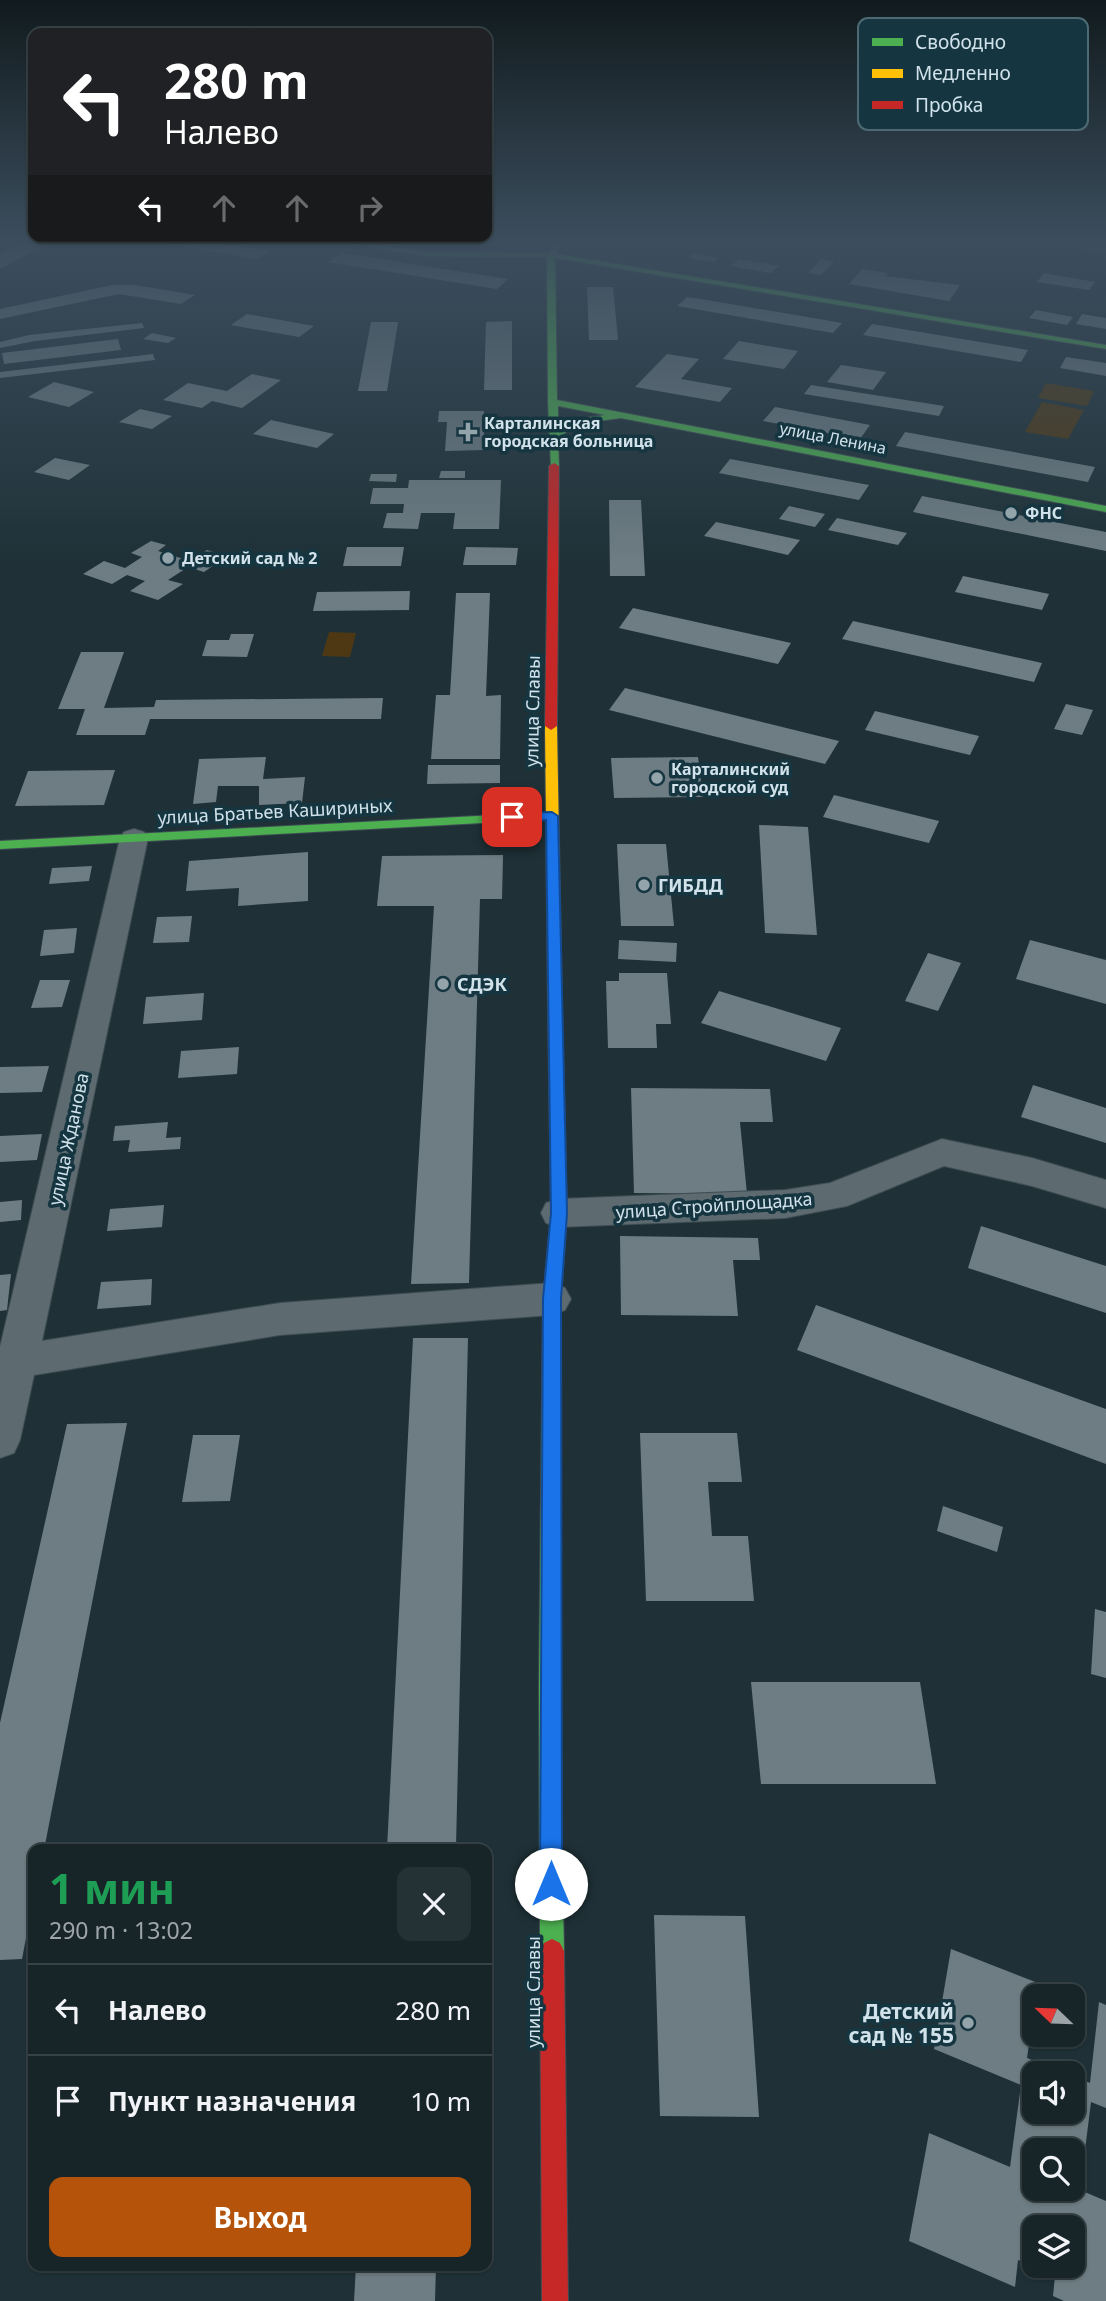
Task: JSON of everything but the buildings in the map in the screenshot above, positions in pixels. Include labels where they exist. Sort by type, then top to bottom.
[{"type":"main road","name":"улица Славы","points":[[553,349],[552,816],[559,1213],[552,1299],[550,1703],[555,2301]]},
{"type":"main road","name":"улица Ленина","points":[[552,402],[1106,509]]},
{"type":"main road","points":[[553,438],[575,422],[623,415]]},
{"type":"main road","name":"улица Братьев Кашириных","points":[[0,845],[552,816]]},
{"type":"street","name":"улица Жданова","points":[[0,1440],[10,1362],[134,838]]},
{"type":"street","name":"улица Стройплощадка","points":[[559,1213],[785,1204],[834,1196],[942,1152],[1031,1172],[1106,1194]]},
{"type":"street","points":[[10,1362],[280,1319],[552,1299]]},
{"type":"shaded area","points":[[1046,383],[1094,391],[1087,406],[1038,398]]},
{"type":"shaded area","points":[[1042,402],[1084,410],[1068,439],[1025,432]]},
{"type":"shaded area","points":[[329,632],[356,633],[350,657],[322,656]]},
{"type":"traffic: fast","points":[[552,349],[554,466]]},
{"type":"traffic: fast","points":[[552,402],[1106,509]]},
{"type":"traffic: fast","points":[[553,438],[574,422],[623,415]]},
{"type":"traffic: fast","points":[[0,845],[552,816]]},
{"type":"traffic: fast","points":[[552,1951],[549,1689],[552,1299],[559,1213],[555,1010]]},
{"type":"traffic: slow","points":[[551,726],[555,1010]]},
{"type":"traffic: jam","points":[[551,726],[554,466]]},
{"type":"traffic: jam","points":[[552,1951],[555,2301]]},
{"type":"place","name":"Карталинская городская больница","points":[[468,432]]},
{"type":"place","name":"ФНС","points":[[1011,513]]},
{"type":"place","name":"Детский сад № 2","points":[[168,558]]},
{"type":"place","name":"Карталинский городской суд","points":[[657,778]]},
{"type":"place","name":"ГИБДД","points":[[644,885]]},
{"type":"place","name":"СДЭК","points":[[443,984]]},
{"type":"place","name":"Детский сад № 155","points":[[968,2023]]},
{"type":"route","points":[[512,817],[552,816],[559,1213],[552,1299],[551,1884]]}]
